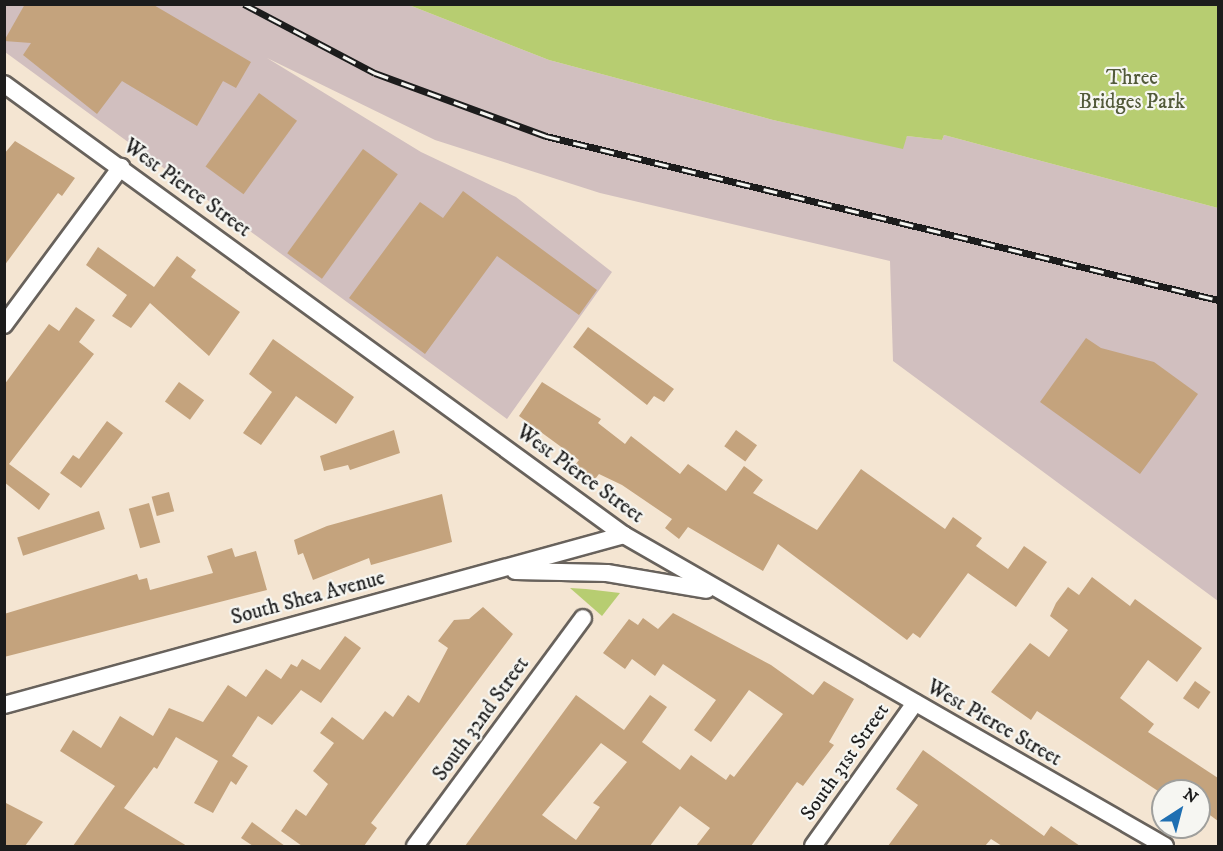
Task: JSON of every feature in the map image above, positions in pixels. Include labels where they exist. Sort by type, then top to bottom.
[{"type":"street","name":"West Pierce Street","points":[[4,84],[624,535],[1156,844]]},
{"type":"street","points":[[4,326],[121,167]]},
{"type":"street","name":"South Shea Avenue","points":[[4,705],[624,535]]},
{"type":"street","points":[[490,572],[607,573],[725,595]]},
{"type":"street","name":"South 32nd Street","points":[[415,846],[583,618]]},
{"type":"street","name":"South 31st Street","points":[[813,846],[915,703]]},
{"type":"shaded area","points":[[5,5],[409,5],[549,60],[773,120],[902,148],[907,136],[942,140],[944,135],[1218,208],[1218,601],[893,361],[890,261],[600,193],[435,140],[267,58],[421,152],[516,197],[612,272],[507,419],[5,52]]},
{"type":"green space","name":"Three Bridges Park","points":[[409,5],[1218,5],[1218,208],[944,135],[942,140],[907,136],[903,149],[773,120],[549,60]]},
{"type":"green space","points":[[570,588],[586,589],[620,593],[602,616]]},
{"type":"building","points":[[25,4],[152,4],[251,62],[236,88],[223,81],[197,126],[122,81],[97,114],[23,55],[31,43],[4,41]]},
{"type":"building","points":[[259,93],[297,121],[244,194],[206,167]]},
{"type":"building","points":[[15,141],[75,178],[62,196],[58,193],[4,266],[4,154]]},
{"type":"building","points":[[363,149],[398,174],[322,279],[287,253]]},
{"type":"building","points":[[463,191],[597,290],[579,315],[497,256],[425,354],[349,298],[420,202],[443,218]]},
{"type":"building","points":[[98,247],[154,287],[177,256],[196,270],[191,277],[240,312],[209,356],[150,303],[131,328],[112,316],[127,295],[86,265]]},
{"type":"building","points":[[76,307],[95,320],[79,342],[94,354],[9,464],[50,494],[39,510],[4,482],[4,385],[49,324],[59,331]]},
{"type":"building","points":[[588,327],[674,389],[664,402],[654,396],[647,405],[573,347]]},
{"type":"building","points":[[1086,338],[1101,348],[1154,362],[1198,394],[1140,474],[1040,402]]},
{"type":"building","points":[[273,339],[354,397],[336,424],[296,396],[261,445],[243,433],[272,392],[249,374]]},
{"type":"building","points":[[179,382],[204,400],[190,420],[165,401]]},
{"type":"building","points":[[542,382],[601,419],[598,423],[625,444],[631,436],[680,474],[688,464],[726,491],[744,466],[763,480],[753,493],[817,530],[861,469],[945,529],[953,517],[982,538],[976,546],[1008,569],[1024,546],[1047,562],[1016,607],[968,573],[920,638],[913,633],[907,640],[778,544],[763,571],[688,527],[679,539],[665,528],[672,519],[622,485],[599,474],[595,479],[575,465],[579,460],[519,416]]},
{"type":"building","points":[[107,421],[123,433],[81,488],[60,473],[73,455],[79,459]]},
{"type":"building","points":[[394,430],[400,453],[350,470],[348,465],[324,471],[320,456]]},
{"type":"building","points":[[736,430],[757,445],[745,461],[724,446]]},
{"type":"building","points":[[169,492],[174,511],[157,516],[152,497]]},
{"type":"building","points":[[442,494],[452,542],[371,565],[369,558],[313,580],[303,553],[298,555],[294,540],[327,526]]},
{"type":"building","points":[[149,503],[160,542],[140,548],[129,509]]},
{"type":"building","points":[[99,511],[105,529],[23,556],[17,538]]},
{"type":"building","points":[[232,548],[235,557],[256,551],[267,590],[4,657],[4,614],[137,574],[139,580],[147,578],[150,590],[213,573],[207,556]]},
{"type":"building","points":[[1092,577],[1130,606],[1135,599],[1202,648],[1177,682],[1148,660],[1120,698],[1154,724],[1148,732],[1218,778],[1218,821],[1211,816],[1211,779],[1151,779],[1151,786],[1037,711],[1031,720],[991,692],[1030,643],[1049,657],[1068,630],[1050,616],[1056,603],[1068,587],[1079,595]]},
{"type":"building","points":[[483,607],[513,634],[371,823],[377,828],[364,846],[302,846],[281,831],[296,809],[306,816],[328,784],[313,771],[334,743],[320,733],[332,717],[363,740],[385,711],[393,717],[408,695],[419,703],[448,648],[438,641],[454,620],[469,619]]},
{"type":"building","points":[[673,613],[771,665],[813,695],[824,681],[854,699],[829,742],[834,745],[803,786],[797,782],[751,846],[696,846],[710,828],[680,806],[650,846],[465,846],[576,695],[624,730],[650,695],[667,707],[642,742],[680,770],[691,755],[726,780],[730,774],[734,777],[783,714],[749,690],[711,742],[694,730],[716,700],[663,664],[655,676],[632,659],[625,669],[603,653],[629,619],[638,625],[643,618],[658,629]],"holes":[[[601,743],[627,762],[593,803],[600,807],[576,840],[542,815]]]},
{"type":"building","points":[[345,636],[361,648],[321,703],[301,690],[272,725],[258,716],[232,756],[248,766],[236,785],[231,781],[213,813],[194,803],[218,761],[176,737],[157,769],[154,767],[124,808],[187,846],[73,846],[115,786],[60,751],[73,730],[101,748],[120,716],[153,736],[169,708],[203,722],[228,685],[246,697],[266,669],[281,679],[291,664],[297,667],[302,659],[320,670]]},
{"type":"building","points":[[1195,681],[1211,692],[1199,709],[1183,698]]},
{"type":"building","points":[[923,750],[1044,836],[1051,826],[1080,846],[1002,846],[991,839],[985,846],[888,846],[918,805],[896,789]]},
{"type":"building","points":[[4,802],[43,822],[25,846],[4,846]]},
{"type":"building","points":[[252,822],[285,846],[253,846],[241,838]]},
{"type":"railway","points":[[244,4],[375,73],[546,136],[1218,300]]}]
